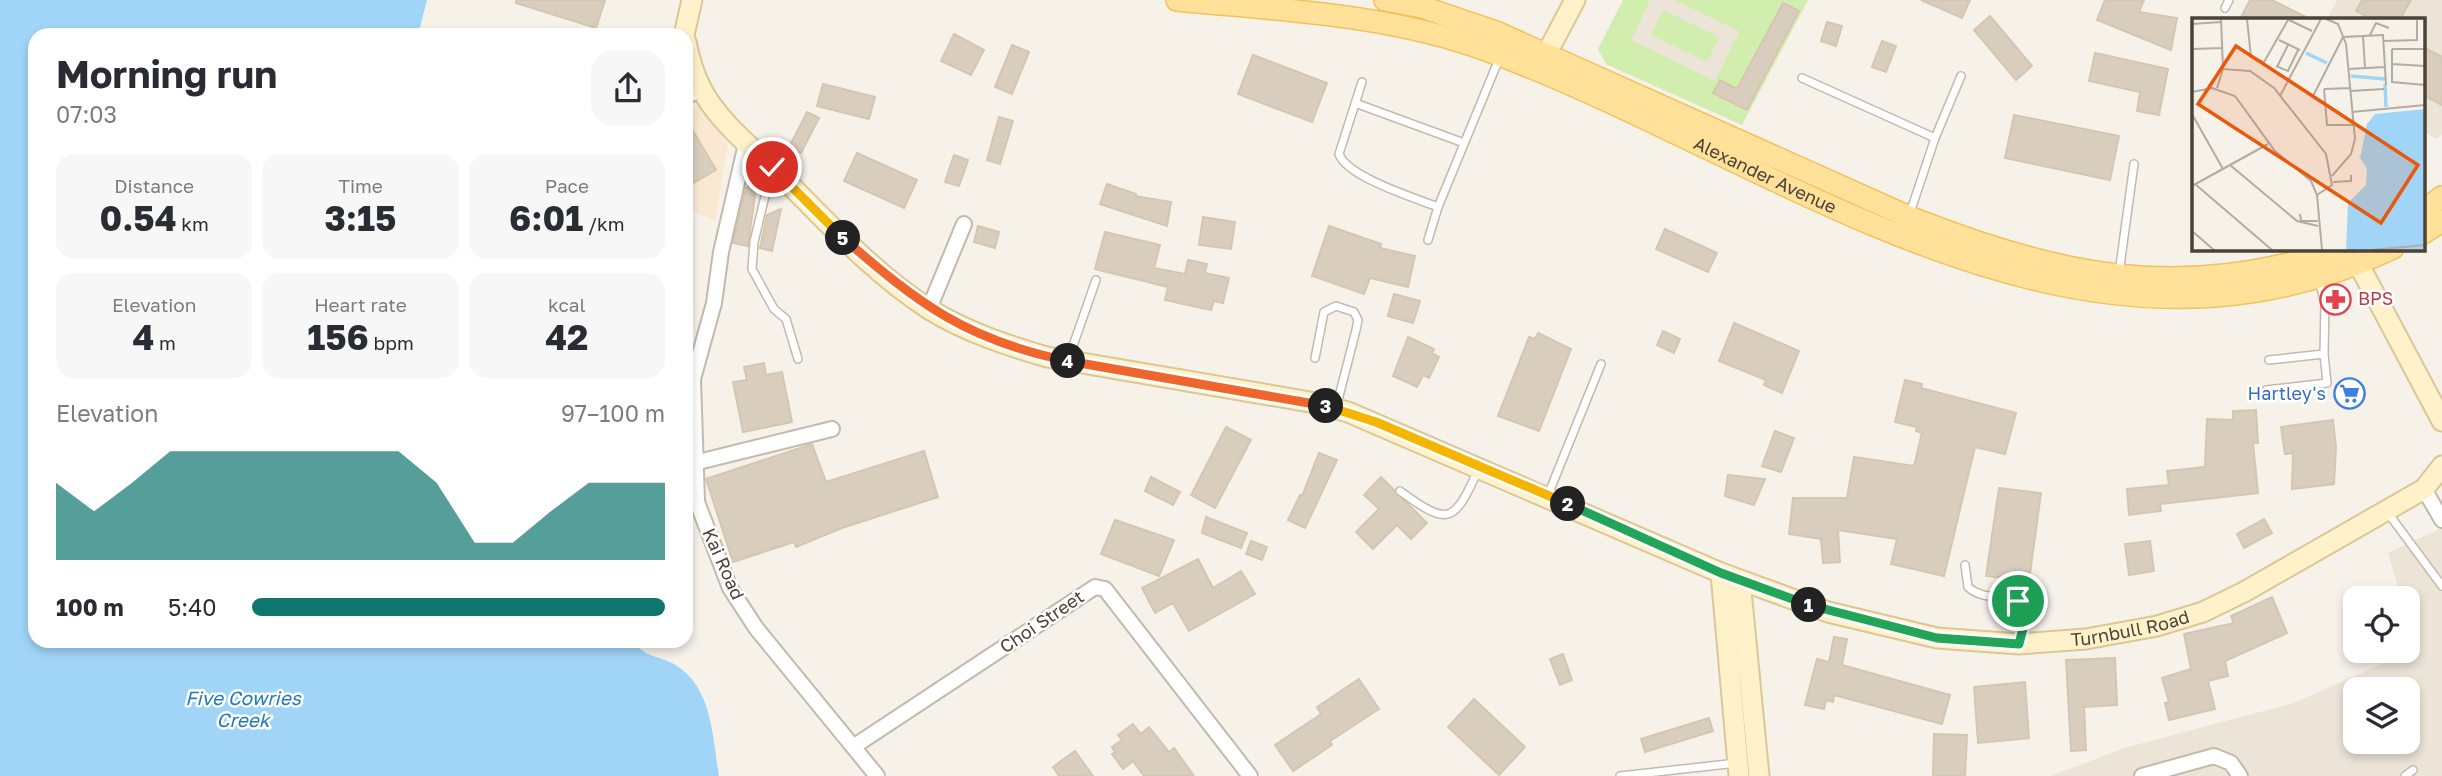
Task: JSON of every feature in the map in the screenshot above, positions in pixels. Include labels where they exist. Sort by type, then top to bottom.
[{"type":"main road","name":"Alexander Avenue","points":[[1177,0],[1380,22],[1433,34],[1501,55],[1851,216],[1938,251],[2034,281],[2141,298],[2184,298],[2258,290],[2318,277],[2359,265],[2389,250]]},
{"type":"main road","name":"Alexander Avenue","points":[[1385,0],[1412,2],[1496,32],[1909,217],[1964,238],[2039,261],[2118,277],[2189,280],[2229,276],[2336,250]]},
{"type":"main road","points":[[2424,210],[2442,197]]},
{"type":"main road","points":[[2424,232],[2442,221]]},
{"type":"street","points":[[686,28],[692,0]]},
{"type":"street","points":[[1547,53],[1575,0]]},
{"type":"street","name":"Turnbull Road","points":[[694,93],[839,234],[929,309],[963,328],[1006,345],[1068,361],[1336,409],[1376,422],[1730,577],[1828,612],[1937,638],[2019,644],[2086,639],[2157,626],[2203,612],[2244,593],[2424,489],[2442,466]]},
{"type":"street","name":"Kai Road","points":[[746,144],[721,252],[714,303],[693,379],[697,502],[730,588],[756,628],[877,776]]},
{"type":"street","points":[[929,309],[964,224]]},
{"type":"street","points":[[2359,265],[2442,421]]},
{"type":"street","points":[[694,463],[832,429]]},
{"type":"street","points":[[2424,489],[2442,520]]},
{"type":"street","points":[[1730,577],[1739,769]]},
{"type":"street","points":[[1730,577],[1759,776]]},
{"type":"street","name":"Choi Street","points":[[853,747],[1100,586],[1250,776]]},
{"type":"street","points":[[2143,776],[2214,756],[2231,762],[2240,776]]},
{"type":"lane","points":[[2225,8],[2229,0]]},
{"type":"lane","points":[[1427,240],[1501,55]]},
{"type":"lane","points":[[1909,217],[1935,138],[1961,76]]},
{"type":"lane","points":[[1802,78],[1935,138]]},
{"type":"lane","points":[[1362,82],[1339,154],[1342,161],[1367,177],[1438,207]]},
{"type":"lane","points":[[1355,103],[1464,143]]},
{"type":"lane","points":[[2118,277],[2134,164]]},
{"type":"lane","points":[[772,167],[754,242],[752,268],[760,288],[774,309],[786,319],[798,359]]},
{"type":"lane","points":[[2266,390],[2327,383],[2324,354],[2325,303],[2318,277]]},
{"type":"lane","points":[[1068,361],[1096,280]]},
{"type":"lane","points":[[1315,358],[1324,312],[1336,306],[1353,312],[1358,320],[1336,409]]},
{"type":"lane","points":[[2269,360],[2324,354]]},
{"type":"lane","points":[[1548,496],[1601,364]]},
{"type":"lane","points":[[1401,491],[1431,514],[1445,515],[1461,505],[1480,467]]},
{"type":"lane","points":[[2386,511],[2442,586]]},
{"type":"lane","points":[[1965,565],[1968,587],[1976,594],[2008,598],[2025,607],[2026,620],[2019,644]]},
{"type":"lane","points":[[1619,776],[1739,769]]},
{"type":"lane","points":[[2404,776],[2413,770]]},
{"type":"shaded area","points":[[1623,0],[1808,0],[1742,125],[1606,64],[1598,49]]},
{"type":"shaded area","points":[[2337,0],[2442,0],[2442,134],[2437,139],[2424,132],[2424,18],[2328,18]]},
{"type":"shaded area","points":[[700,105],[728,145],[715,221],[693,210],[693,109]]},
{"type":"shaded area","points":[[2442,528],[2442,776],[2051,776],[2124,748],[2294,703],[2343,681],[2343,754],[2420,754],[2420,677],[2352,677],[2384,663],[2420,663],[2420,586],[2398,586],[2388,553]]},
{"type":"green space","points":[[1623,0],[1650,0],[1631,40],[1715,81],[1739,31],[1674,0],[1808,0],[1742,125],[1606,64],[1598,49]]},
{"type":"green space","points":[[1663,10],[1719,37],[1707,62],[1651,35]]},
{"type":"water","name":"Five Cowries Creek","points":[[0,0],[427,0],[420,28],[28,28],[28,648],[640,648],[674,664],[687,674],[696,686],[704,699],[712,729],[719,776],[0,776]]},
{"type":"building","points":[[516,0],[605,0],[596,28],[516,3]]},
{"type":"building","points":[[1921,0],[1970,0],[1962,18]]},
{"type":"building","points":[[2105,0],[2144,0],[2139,12],[2177,18],[2171,50],[2097,20]]},
{"type":"building","points":[[2250,0],[2272,0],[2308,18],[2241,18]]},
{"type":"building","points":[[2362,0],[2411,0],[2401,18],[2370,18],[2356,11]]},
{"type":"building","points":[[1783,3],[1799,11],[1747,110],[1713,93],[1720,80],[1737,89]]},
{"type":"building","points":[[1990,16],[2032,66],[2016,80],[1974,30]]},
{"type":"building","points":[[1827,22],[1842,26],[1836,46],[1821,41]]},
{"type":"building","points":[[954,34],[984,50],[971,75],[941,61]]},
{"type":"building","points":[[1882,41],[1896,46],[1886,72],[1872,67]]},
{"type":"building","points":[[1012,45],[1029,52],[1012,94],[995,87]]},
{"type":"building","points":[[2424,48],[2442,57],[2442,105],[2424,96]]},
{"type":"building","points":[[2095,53],[2168,69],[2159,115],[2137,111],[2140,92],[2089,81]]},
{"type":"building","points":[[1253,55],[1327,83],[1312,122],[1238,94]]},
{"type":"building","points":[[823,84],[875,97],[869,119],[817,106]]},
{"type":"building","points":[[807,112],[819,118],[801,153],[789,147]]},
{"type":"building","points":[[2014,115],[2119,136],[2110,180],[2005,158]]},
{"type":"building","points":[[999,117],[1013,121],[1000,164],[987,160]]},
{"type":"building","points":[[693,131],[716,170],[693,183]]},
{"type":"building","points":[[857,153],[917,180],[904,208],[844,181]]},
{"type":"building","points":[[954,155],[968,160],[959,186],[945,182]]},
{"type":"building","points":[[752,183],[755,195],[748,246],[733,243],[746,188]]},
{"type":"building","points":[[1107,184],[1136,194],[1135,196],[1171,202],[1167,226],[1100,204]]},
{"type":"building","points":[[781,209],[772,251],[760,248],[767,215]]},
{"type":"building","points":[[1203,217],[1235,222],[1231,249],[1199,245]]},
{"type":"building","points":[[978,226],[999,232],[995,248],[974,242]]},
{"type":"building","points":[[1329,226],[1381,244],[1380,248],[1415,256],[1408,287],[1370,278],[1364,294],[1312,276]]},
{"type":"building","points":[[1665,229],[1717,253],[1708,272],[1656,249]]},
{"type":"building","points":[[1105,232],[1160,245],[1154,268],[1185,274],[1188,260],[1207,264],[1205,273],[1229,278],[1223,303],[1214,301],[1211,310],[1165,300],[1168,287],[1095,269]]},
{"type":"building","points":[[1394,294],[1420,301],[1413,323],[1388,316]]},
{"type":"building","points":[[1734,323],[1799,351],[1782,393],[1764,385],[1766,380],[1719,361]]},
{"type":"building","points":[[1663,331],[1680,339],[1674,353],[1657,345]]},
{"type":"building","points":[[1538,333],[1571,349],[1539,431],[1498,416],[1529,337],[1535,339]]},
{"type":"building","points":[[1408,337],[1434,349],[1432,353],[1439,357],[1429,378],[1423,375],[1417,387],[1393,376]]},
{"type":"building","points":[[764,363],[766,375],[782,372],[792,422],[743,432],[733,382],[747,380],[744,367]]},
{"type":"building","points":[[1905,380],[1922,384],[1921,388],[2016,413],[2005,454],[1975,447],[1944,576],[1891,564],[1897,539],[1838,530],[1840,562],[1823,563],[1821,539],[1789,534],[1793,498],[1847,498],[1854,457],[1914,466],[1922,433],[1916,431],[1917,427],[1895,422]]},
{"type":"building","points":[[2256,410],[2258,443],[2253,443],[2258,493],[2160,504],[2161,511],[2129,515],[2127,489],[2169,485],[2167,471],[2205,467],[2207,419],[2233,420],[2233,411]]},
{"type":"building","points":[[2333,420],[2336,447],[2334,484],[2292,489],[2293,453],[2285,454],[2281,427]]},
{"type":"building","points":[[1226,427],[1251,440],[1215,508],[1191,495]]},
{"type":"building","points":[[1775,431],[1794,438],[1781,472],[1762,466]]},
{"type":"building","points":[[812,444],[826,482],[924,451],[938,497],[842,528],[796,547],[794,542],[733,562],[706,479]]},
{"type":"building","points":[[1319,453],[1337,460],[1305,528],[1288,520],[1300,495],[1302,496]]},
{"type":"building","points":[[1728,475],[1765,479],[1754,505],[1725,496]]},
{"type":"building","points":[[1151,477],[1180,492],[1173,505],[1145,491]]},
{"type":"building","points":[[1381,477],[1427,523],[1411,539],[1397,525],[1373,549],[1356,532],[1379,509],[1364,495]]},
{"type":"building","points":[[1999,488],[2041,493],[2029,581],[1986,576]]},
{"type":"building","points":[[1206,517],[1247,533],[1241,548],[1202,533]]},
{"type":"building","points":[[2264,519],[2272,533],[2244,548],[2237,534]]},
{"type":"building","points":[[1115,520],[1174,540],[1159,576],[1101,554]]},
{"type":"building","points":[[1251,541],[1267,547],[1262,560],[1246,554]]},
{"type":"building","points":[[2150,541],[2154,571],[2129,575],[2125,544]]},
{"type":"building","points":[[1198,559],[1213,588],[1241,571],[1255,594],[1189,631],[1173,603],[1155,613],[1142,588]]},
{"type":"building","points":[[2272,597],[2287,633],[2225,661],[2228,676],[2208,681],[2215,709],[2169,720],[2165,703],[2169,702],[2162,678],[2191,669],[2184,634],[2234,623],[2231,616]]},
{"type":"building","points":[[1834,637],[1847,639],[1842,665],[1950,695],[1942,724],[1834,695],[1833,702],[1826,700],[1824,709],[1805,705],[1817,659],[1829,662]]},
{"type":"building","points":[[1563,654],[1572,680],[1560,685],[1550,659]]},
{"type":"building","points":[[2115,658],[2117,705],[2084,707],[2086,750],[2071,751],[2066,660]]},
{"type":"building","points":[[1359,679],[1379,709],[1330,741],[1332,745],[1293,771],[1275,745],[1321,714],[1317,707]]},
{"type":"building","points":[[2025,682],[2029,738],[1978,743],[1974,687]]},
{"type":"building","points":[[1474,699],[1525,747],[1499,775],[1448,727]]},
{"type":"building","points":[[1709,718],[1713,731],[1645,752],[1641,739]]},
{"type":"building","points":[[1133,724],[1141,734],[1149,727],[1169,752],[1174,748],[1194,776],[1144,776],[1133,761],[1123,769],[1112,754],[1115,752],[1112,747],[1122,740],[1118,735]]},
{"type":"building","points":[[1934,734],[1967,735],[1965,776],[1933,776]]},
{"type":"building","points":[[1075,751],[1093,776],[1059,776],[1053,767]]},
{"type":"place","name":"BPS","points":[[2335,299]]},
{"type":"place","name":"Hartley's","points":[[2349,394]]},
{"type":"route","points":[[772,167],[839,234],[898,286],[929,309],[963,328],[1006,345],[1105,369],[1310,402],[1348,412],[1548,496],[1721,573],[1828,612],[1937,638],[2019,644],[2027,613],[2018,601]]}]
